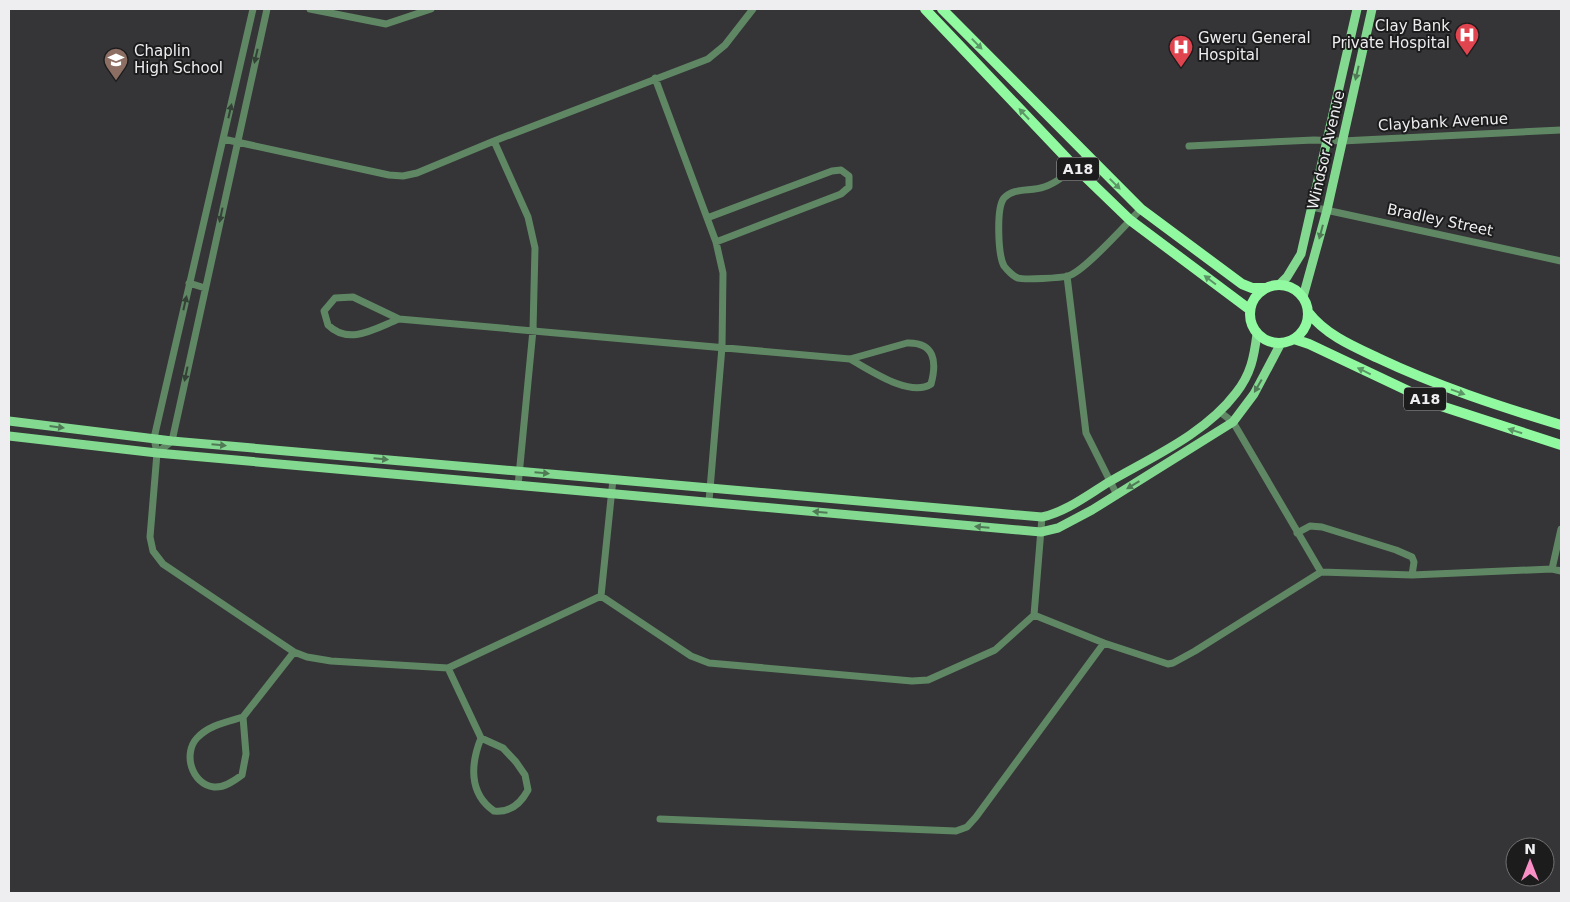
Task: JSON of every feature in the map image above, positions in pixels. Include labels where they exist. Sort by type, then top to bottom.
[{"type":"highway","name":"A18","points":[[925,9],[1074,166],[1130,220],[1249,309]]},
{"type":"highway","name":"A18","points":[[943,9],[1086,156],[1141,209],[1242,284],[1252,288],[1264,288],[1280,284]]},
{"type":"highway","points":[[934,18],[943,9]]},
{"type":"highway","points":[[994,81],[1003,70]]},
{"type":"highway","points":[[1044,134],[1054,123]]},
{"type":"highway","points":[[1280,284],[1296,289],[1303,297]]},
{"type":"highway","points":[[1264,288],[1254,297],[1249,309],[1250,322],[1257,334],[1268,341],[1281,343],[1294,339],[1304,328],[1308,312]]},
{"type":"highway","name":"A18","points":[[1303,297],[1308,312],[1317,324],[1346,344],[1400,369],[1486,402],[1561,424]]},
{"type":"highway","name":"A18","points":[[1294,339],[1309,344],[1438,405],[1561,445]]},
{"type":"main road","name":"Windsor Avenue","points":[[1280,284],[1287,277],[1300,254],[1357,9]]},
{"type":"main road","name":"Windsor Avenue","points":[[1303,297],[1327,210],[1372,9]]},
{"type":"main road","points":[[9,421],[172,441],[1042,517],[1060,511],[1178,442],[1220,412],[1236,394],[1250,371],[1255,354],[1257,334]]},
{"type":"main road","points":[[9,436],[157,453],[1041,532],[1058,528],[1117,495],[1233,422],[1254,394],[1281,343]]},
{"type":"street","points":[[253,9],[154,438],[157,453],[150,537],[153,551],[163,564],[294,652],[308,657],[331,661],[448,668],[601,596]]},
{"type":"street","points":[[157,453],[172,441],[236,142],[267,9]]},
{"type":"street","points":[[310,9],[386,24],[431,9]]},
{"type":"street","points":[[223,139],[389,175],[403,176],[417,173],[655,78],[696,64],[718,53],[754,9]]},
{"type":"street","points":[[655,78],[716,242],[722,273],[722,347],[709,501]]},
{"type":"street","name":"Claybank Avenue","points":[[1189,146],[1342,141],[1561,130]]},
{"type":"street","points":[[494,141],[533,232],[536,272],[533,330],[518,486]]},
{"type":"street","points":[[1086,156],[1044,187],[1011,193],[1000,205],[1002,257],[1004,265],[1011,273],[1017,278],[1026,280],[1067,276],[1084,265],[1141,209]]},
{"type":"street","points":[[707,218],[832,170],[842,170],[849,176],[849,187],[841,194],[716,242]]},
{"type":"street","name":"Bradley Street","points":[[1312,207],[1561,261]]},
{"type":"street","points":[[1067,276],[1083,420],[1088,439],[1117,495]]},
{"type":"street","points":[[189,283],[205,288]]},
{"type":"street","points":[[399,319],[368,332],[342,335],[328,325],[324,311],[334,298],[353,297],[399,319],[850,359],[916,343],[924,346],[932,355],[934,373],[931,384],[917,390],[900,385],[850,359]]},
{"type":"street","points":[[1220,412],[1233,422],[1321,572]]},
{"type":"street","points":[[601,596],[613,479]]},
{"type":"street","points":[[601,596],[691,656],[709,663],[912,681],[928,680],[994,650],[1034,615],[1042,517]]},
{"type":"street","points":[[1297,533],[1310,526],[1322,527],[1396,550],[1412,557],[1414,562],[1412,575]]},
{"type":"street","points":[[1552,569],[1561,529]]},
{"type":"street","points":[[1034,615],[1151,660],[1173,663],[1321,572],[1412,575],[1552,569],[1561,571]]},
{"type":"street","points":[[660,819],[956,831],[967,827],[1104,643]]},
{"type":"street","points":[[243,716],[246,754],[242,775],[231,783],[214,787],[206,784],[192,771],[190,761],[193,743],[212,726],[243,716],[294,652]]},
{"type":"street","points":[[448,668],[480,738],[503,748],[525,775],[528,790],[521,802],[509,810],[494,811],[480,797],[473,769],[474,755],[480,738]]},
{"type":"place","name":"Clay Bank Private Hospital","points":[[1467,56]]},
{"type":"place","name":"Gweru General Hospital","points":[[1181,68]]},
{"type":"place","name":"Chaplin High School","points":[[116,81]]}]
